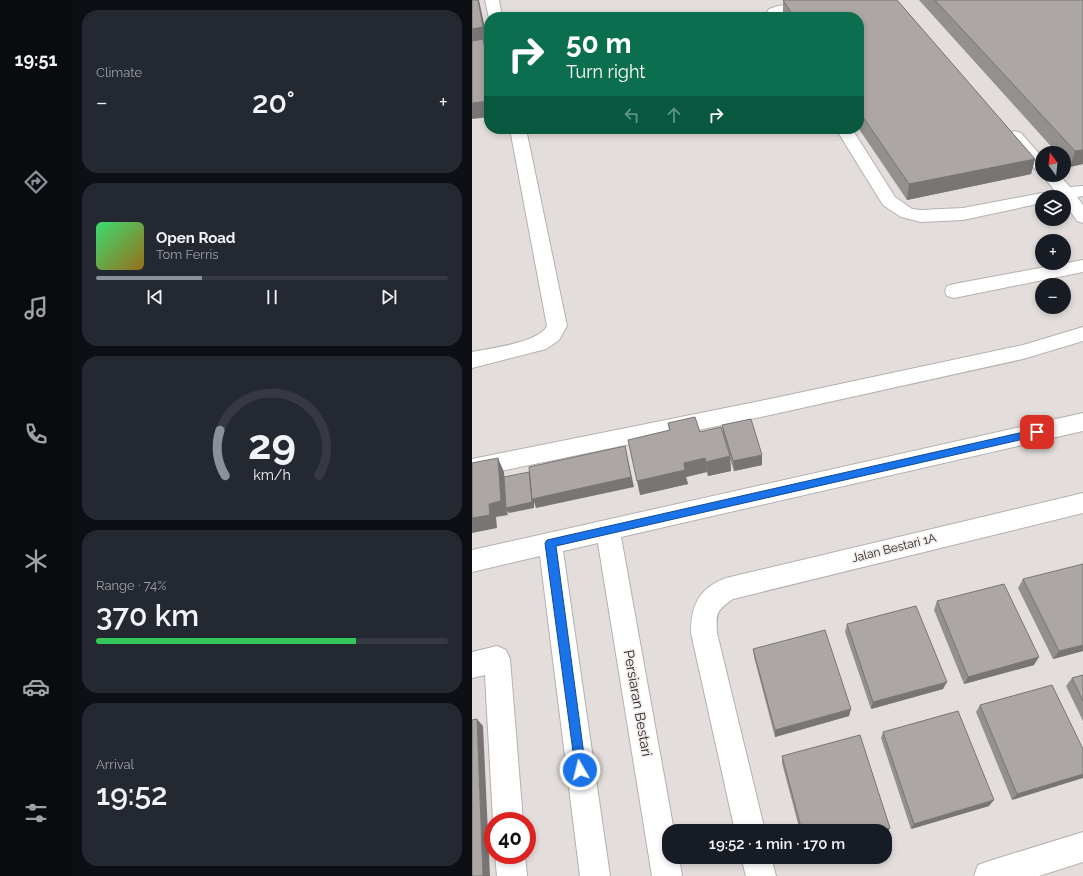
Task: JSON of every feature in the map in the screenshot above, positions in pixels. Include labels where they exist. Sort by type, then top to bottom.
[{"type":"street","points":[[492,0],[494,12]]},
{"type":"street","points":[[774,12],[783,9],[850,0]]},
{"type":"street","points":[[472,52],[484,51]]},
{"type":"street","points":[[1004,125],[1035,159]]},
{"type":"street","points":[[472,360],[540,344],[552,335],[557,326],[519,134]]},
{"type":"street","points":[[847,134],[889,201],[907,213],[921,216],[963,214],[1035,199]]},
{"type":"street","points":[[1056,182],[1063,190]]},
{"type":"street","points":[[1071,192],[1083,191]]},
{"type":"street","points":[[1071,200],[1083,217]]},
{"type":"street","points":[[954,291],[1083,266]]},
{"type":"street","points":[[472,468],[770,407],[1023,352],[1083,334]]},
{"type":"street","points":[[472,560],[1083,422]]},
{"type":"street","name":"Jalan Bestari 1A","points":[[748,824],[704,633],[703,618],[709,601],[726,589],[1083,503]]},
{"type":"street","name":"Persiaran Bestari","points":[[608,530],[667,876]]},
{"type":"street","points":[[550,543],[595,876]]},
{"type":"street","points":[[485,662],[507,812]]},
{"type":"street","points":[[989,876],[1083,846]]},
{"type":"street","points":[[511,864],[512,876]]},
{"type":"street","points":[[758,864],[761,876]]},
{"type":"building","points":[[472,0],[478,0],[483,27],[472,29]]},
{"type":"building","points":[[783,0],[897,0],[1035,159],[909,184],[864,118],[864,12],[791,12]]},
{"type":"building","points":[[935,0],[1083,0],[1083,150],[1075,151]]},
{"type":"building","points":[[483,39],[484,44],[484,102],[472,103],[472,41]]},
{"type":"building","points":[[695,417],[700,432],[721,427],[730,456],[706,462],[705,458],[684,463],[685,470],[637,481],[628,440],[670,430],[668,423]]},
{"type":"building","points":[[751,419],[762,455],[733,461],[722,425]]},
{"type":"building","points":[[625,446],[631,477],[532,499],[529,467]]},
{"type":"building","points":[[498,458],[501,501],[489,504],[490,515],[472,518],[472,463]]},
{"type":"building","points":[[529,472],[532,502],[506,508],[504,477]]},
{"type":"building","points":[[1083,564],[1083,645],[1059,651],[1023,579]]},
{"type":"building","points":[[1004,584],[1039,657],[968,677],[937,601]]},
{"type":"building","points":[[916,606],[947,682],[873,702],[847,624]]},
{"type":"building","points":[[825,630],[851,709],[775,730],[753,649]]},
{"type":"building","points":[[1083,675],[1083,701],[1072,678]]},
{"type":"building","points":[[1052,685],[1083,749],[1083,774],[1017,794],[980,705]]},
{"type":"building","points":[[958,711],[994,800],[914,824],[883,732]]},
{"type":"building","points":[[477,719],[483,876],[472,876],[472,720]]},
{"type":"building","points":[[860,735],[889,824],[800,824],[782,756]]},
{"type":"route","points":[[580,770],[550,543],[1037,432]]}]
